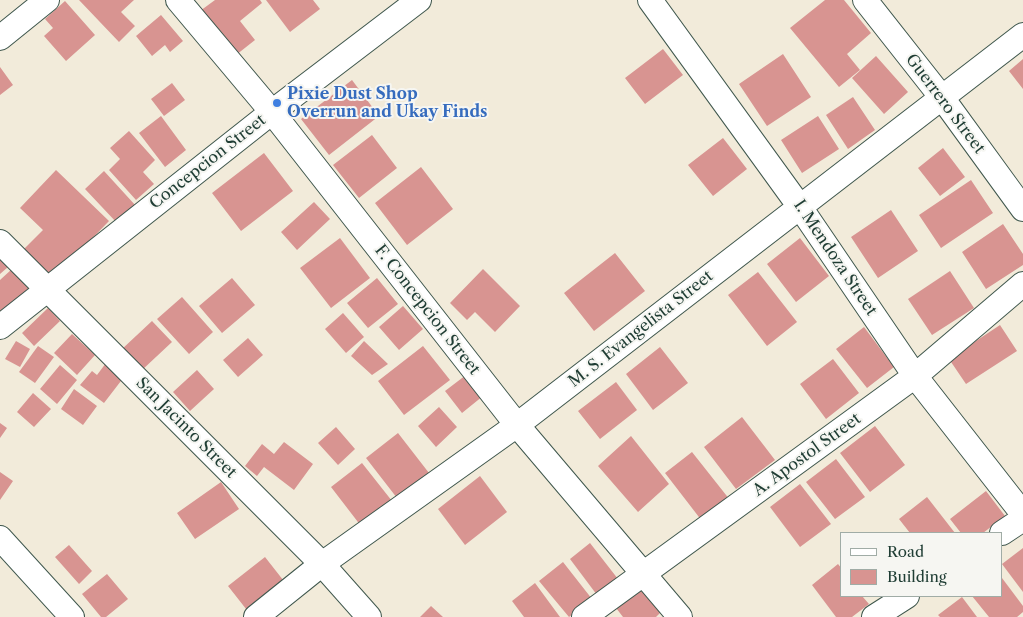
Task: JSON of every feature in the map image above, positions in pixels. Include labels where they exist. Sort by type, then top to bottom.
[{"type":"street","points":[[0,38],[47,0]]},
{"type":"street","name":"F. Concepcion Street","points":[[178,0],[272,112],[517,425],[680,617]]},
{"type":"street","name":"Concepcion Street","points":[[0,327],[272,112],[419,0]]},
{"type":"street","name":"I. Mendoza Street","points":[[650,0],[800,207],[915,376],[1023,514]]},
{"type":"street","name":"Guerrero Street","points":[[865,0],[943,99],[1023,208]]},
{"type":"street","name":"M. S. Evangelista Street","points":[[256,617],[322,564],[517,425],[943,99],[1023,35]]},
{"type":"street","name":"San Jacinto Street","points":[[0,242],[322,564],[369,617]]},
{"type":"street","name":"A. Apostol Street","points":[[584,617],[915,376],[1023,284]]},
{"type":"street","points":[[1003,532],[1023,520]]},
{"type":"street","points":[[0,538],[72,617]]},
{"type":"street","points":[[874,617],[905,597]]},
{"type":"building","points":[[79,0],[134,0],[121,12],[135,26],[119,42]]},
{"type":"building","points":[[215,0],[260,0],[262,3],[240,21],[255,40],[236,55],[200,11]]},
{"type":"building","points":[[266,0],[313,0],[320,9],[290,32]]},
{"type":"building","points":[[825,0],[844,0],[871,33],[847,54],[860,70],[839,87],[790,28]]},
{"type":"building","points":[[65,1],[95,35],[66,61],[44,36],[53,28],[45,19]]},
{"type":"building","points":[[161,15],[183,41],[170,52],[165,45],[152,56],[136,36]]},
{"type":"building","points":[[663,49],[683,75],[645,104],[625,78]]},
{"type":"building","points":[[783,54],[811,97],[767,126],[739,84]]},
{"type":"building","points":[[876,56],[908,92],[884,114],[852,78]]},
{"type":"building","points":[[1023,59],[1023,89],[1009,71]]},
{"type":"building","points":[[0,67],[13,85],[0,95]]},
{"type":"building","points":[[352,80],[379,116],[329,155],[301,119]]},
{"type":"building","points":[[172,83],[185,100],[164,116],[151,99]]},
{"type":"building","points":[[853,97],[875,130],[848,149],[826,115]]},
{"type":"building","points":[[161,116],[186,150],[165,167],[139,133]]},
{"type":"building","points":[[818,116],[839,149],[802,173],[781,140]]},
{"type":"building","points":[[129,131],[155,160],[143,172],[154,184],[136,200],[109,170],[120,159],[110,148]]},
{"type":"building","points":[[372,135],[397,168],[359,198],[333,165]]},
{"type":"building","points":[[723,138],[747,169],[713,196],[688,165]]},
{"type":"building","points":[[943,148],[965,177],[940,196],[918,168]]},
{"type":"building","points":[[264,153],[293,191],[241,231],[212,193]]},
{"type":"building","points":[[421,167],[453,209],[407,245],[375,203]]},
{"type":"building","points":[[56,170],[109,221],[53,279],[23,250],[43,230],[20,208]]},
{"type":"building","points":[[104,171],[136,206],[117,223],[85,189]]},
{"type":"building","points":[[971,180],[993,213],[941,248],[919,215]]},
{"type":"building","points":[[314,202],[330,219],[297,250],[281,232]]},
{"type":"building","points":[[891,210],[918,251],[878,278],[851,237]]},
{"type":"building","points":[[1003,224],[1023,254],[1023,265],[986,289],[962,252]]},
{"type":"building","points":[[340,238],[370,278],[331,308],[300,268]]},
{"type":"building","points":[[800,238],[829,276],[796,302],[767,264]]},
{"type":"building","points":[[615,253],[645,291],[594,331],[564,293]]},
{"type":"building","points":[[0,259],[8,267],[0,274]]},
{"type":"building","points":[[12,269],[30,290],[0,316],[0,280]]},
{"type":"building","points":[[483,269],[520,306],[495,332],[475,312],[467,320],[450,303]]},
{"type":"building","points":[[950,271],[974,308],[932,335],[908,299]]},
{"type":"building","points":[[758,272],[797,322],[767,346],[728,295]]},
{"type":"building","points":[[232,278],[255,305],[222,333],[199,306]]},
{"type":"building","points":[[377,278],[398,304],[368,328],[347,303]]},
{"type":"building","points":[[182,297],[213,332],[189,354],[157,319]]},
{"type":"building","points":[[403,306],[423,329],[399,350],[379,327]]},
{"type":"building","points":[[48,308],[60,321],[34,346],[22,333]]},
{"type":"building","points":[[343,313],[364,337],[346,353],[325,329]]},
{"type":"building","points":[[152,321],[172,342],[141,371],[121,350]]},
{"type":"building","points":[[1000,325],[1017,351],[966,384],[949,359]]},
{"type":"building","points":[[864,327],[894,367],[867,388],[836,349]]},
{"type":"building","points":[[72,334],[95,355],[77,375],[54,353]]},
{"type":"building","points":[[248,338],[263,355],[238,377],[223,360]]},
{"type":"building","points":[[16,341],[30,349],[20,367],[5,359]]},
{"type":"building","points":[[364,341],[388,364],[372,375],[351,356]]},
{"type":"building","points":[[38,346],[54,357],[35,383],[19,372]]},
{"type":"building","points":[[423,346],[450,380],[404,415],[378,381]]},
{"type":"building","points":[[660,347],[688,383],[653,410],[626,374]]},
{"type":"building","points":[[833,359],[859,393],[826,419],[800,384]]},
{"type":"building","points":[[106,363],[124,377],[104,403],[80,385],[92,371],[97,375]]},
{"type":"building","points":[[60,365],[77,380],[57,404],[40,389]]},
{"type":"building","points":[[197,370],[214,389],[190,411],[173,392]]},
{"type":"building","points":[[466,375],[483,396],[462,413],[445,391]]},
{"type":"building","points":[[616,382],[637,410],[600,439],[578,411]]},
{"type":"building","points":[[74,389],[97,406],[83,425],[61,409]]},
{"type":"building","points":[[33,393],[51,409],[34,427],[17,412]]},
{"type":"building","points":[[439,407],[457,427],[436,447],[418,426]]},
{"type":"building","points":[[742,417],[775,460],[736,489],[704,447]]},
{"type":"building","points":[[0,423],[7,428],[0,438]]},
{"type":"building","points":[[875,426],[905,465],[870,492],[840,453]]},
{"type":"building","points":[[336,427],[355,449],[338,465],[318,443]]},
{"type":"building","points":[[398,433],[429,473],[397,498],[366,458]]},
{"type":"building","points":[[631,436],[669,484],[638,512],[598,466]]},
{"type":"building","points":[[284,442],[313,464],[294,490],[264,467],[257,476],[245,466],[262,444],[274,454]]},
{"type":"building","points":[[692,452],[730,500],[702,521],[665,473]]},
{"type":"building","points":[[836,459],[865,497],[835,519],[806,482]]},
{"type":"building","points":[[362,463],[392,501],[361,526],[331,487]]},
{"type":"building","points":[[0,472],[13,481],[0,500]]},
{"type":"building","points":[[480,476],[507,512],[465,545],[438,509]]},
{"type":"building","points":[[221,482],[239,509],[195,539],[177,513]]},
{"type":"building","points":[[800,484],[831,524],[800,547],[770,507]]},
{"type":"building","points":[[986,491],[1005,516],[984,532],[960,532],[950,519]]},
{"type":"building","points":[[927,497],[954,532],[909,532],[899,519]]},
{"type":"building","points":[[590,543],[618,579],[597,595],[570,559]]},
{"type":"building","points":[[69,545],[92,571],[79,584],[55,557]]},
{"type":"building","points":[[1023,548],[1023,592],[1003,565],[1003,563]]},
{"type":"building","points":[[265,557],[287,585],[250,614],[228,586]]},
{"type":"building","points":[[563,562],[592,599],[569,617],[539,581]]},
{"type":"building","points":[[838,564],[840,566],[840,597],[863,597],[869,604],[852,617],[836,617],[812,585]]},
{"type":"building","points":[[107,574],[128,599],[106,617],[101,617],[82,594]]},
{"type":"building","points":[[1003,579],[1023,606],[1023,612],[1017,617],[989,617],[973,597],[1003,597]]},
{"type":"building","points":[[535,583],[560,617],[524,617],[512,601]]},
{"type":"building","points":[[638,584],[660,613],[656,617],[623,617],[613,604]]},
{"type":"building","points":[[962,597],[977,617],[940,617],[938,615]]},
{"type":"building","points":[[431,606],[443,617],[420,617]]},
{"type":"place","name":"Pixie Dust Shop Overrun and Ukay Finds","points":[[277,103]]}]
